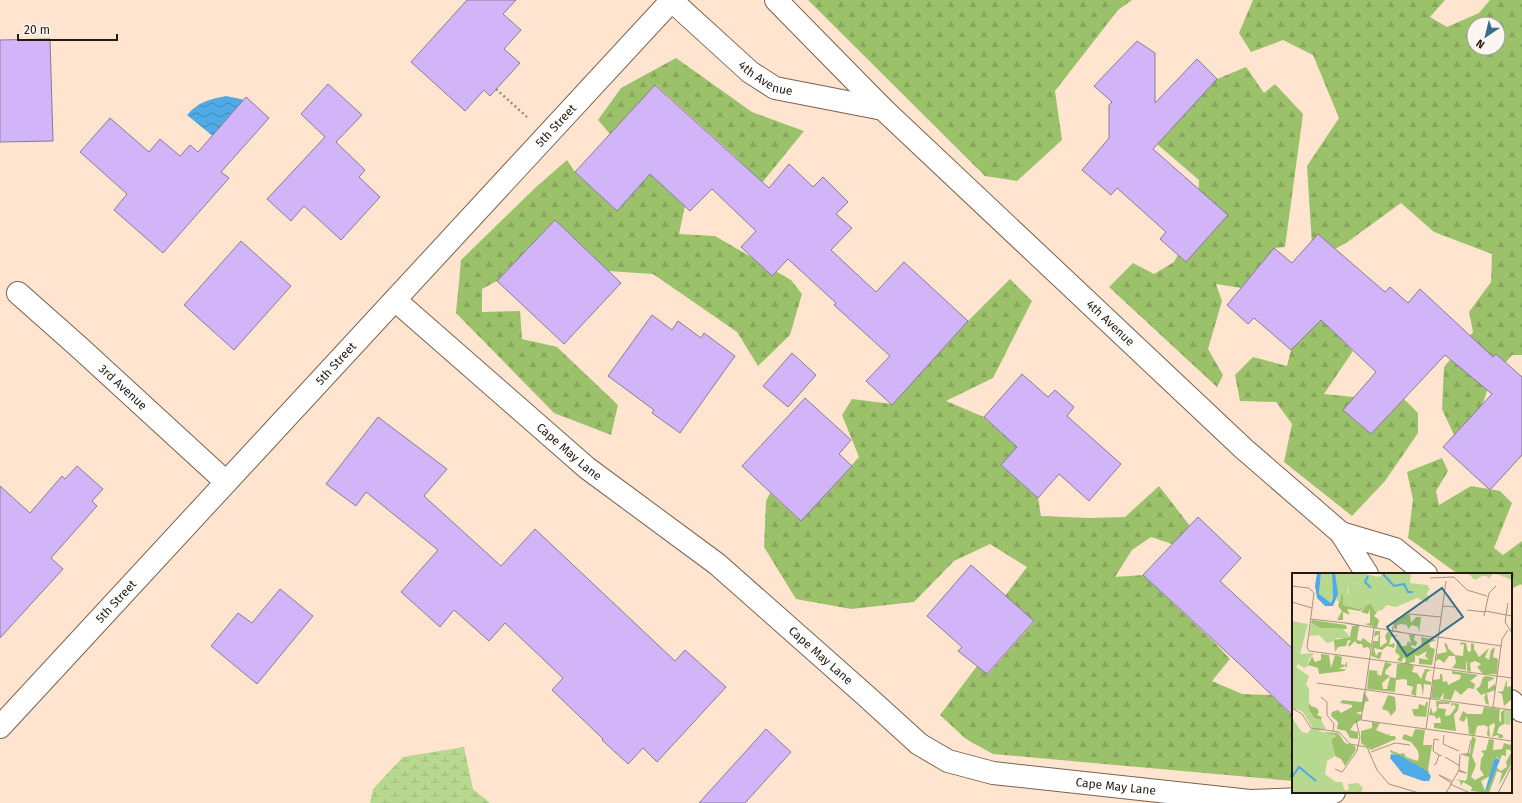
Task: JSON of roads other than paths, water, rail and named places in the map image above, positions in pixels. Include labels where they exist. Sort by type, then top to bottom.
[{"type":"street","name":"4th Avenue","points":[[672,0],[750,72],[775,88],[883,109]]},
{"type":"street","name":"5th Street","points":[[0,727],[672,0]]},
{"type":"street","name":"4th Avenue","points":[[776,0],[883,109],[1244,449],[1341,533],[1366,573]]},
{"type":"street","name":"3rd Avenue","points":[[18,293],[226,482]]},
{"type":"street","name":"Cape May Lane","points":[[395,300],[587,468],[717,564],[864,694],[918,744],[948,761],[993,773],[1250,801],[1302,799],[1329,793]]},
{"type":"street","name":"4th Avenue","points":[[1341,533],[1395,549],[1425,573]]},
{"type":"street","points":[[1512,702],[1522,711]]},
{"type":"water","points":[[226,96],[245,100],[214,137],[187,115],[200,104],[215,98]]}]
